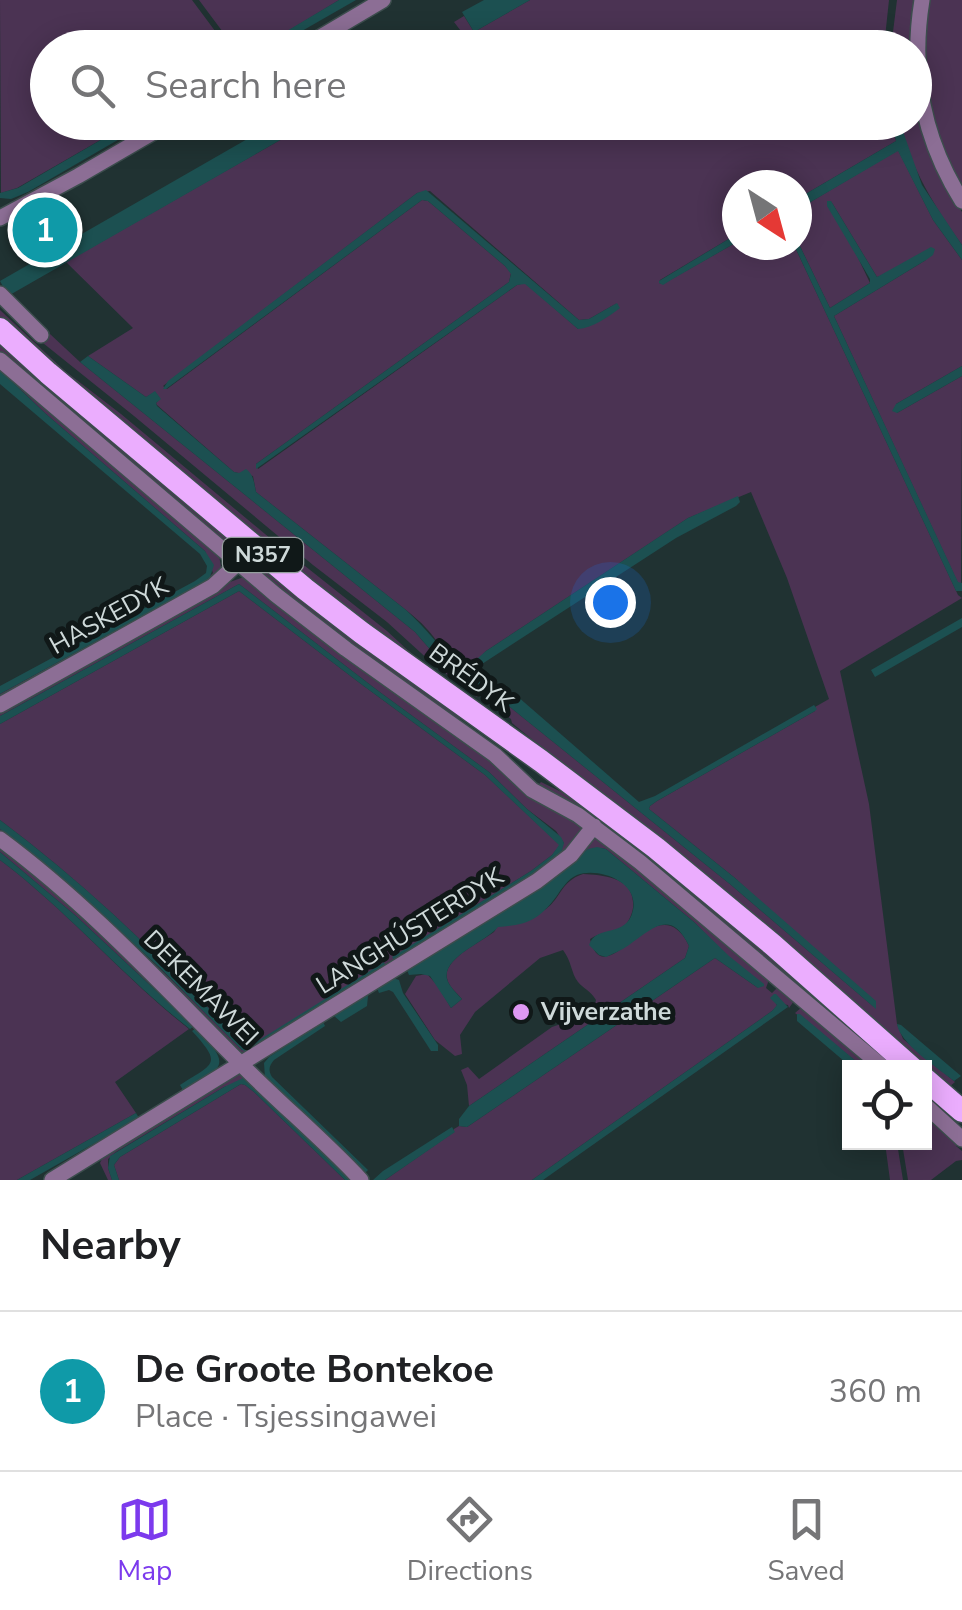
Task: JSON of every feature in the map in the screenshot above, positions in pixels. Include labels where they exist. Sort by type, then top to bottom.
[{"type":"main road","name":"BRÉDYK","points":[[0,329],[305,589],[656,848],[903,1060]]},
{"type":"street","points":[[332,30],[383,0]]},
{"type":"street","points":[[918,30],[922,0]]},
{"type":"street","points":[[932,139],[962,202]]},
{"type":"street","points":[[0,218],[141,140]]},
{"type":"street","points":[[0,294],[41,335]]},
{"type":"street","name":"BRÉDYK","points":[[0,360],[238,564],[346,649],[495,755],[532,790],[594,826],[717,924],[875,1060]]},
{"type":"street","name":"HASKEDYK","points":[[0,705],[213,586],[238,564]]},
{"type":"street","name":"LANGHÚSTERDYK","points":[[52,1180],[537,881],[571,855],[594,826]]},
{"type":"street","name":"DEKEMAWEI","points":[[0,839],[103,925],[361,1180]]},
{"type":"street","points":[[941,1106],[962,1139]]},
{"type":"shaded area","points":[[0,0],[192,0],[214,30],[30,30],[30,140],[100,140],[17,188],[1,193]]},
{"type":"shaded area","points":[[199,0],[339,0],[290,30],[221,30]]},
{"type":"shaded area","points":[[530,0],[889,0],[886,30],[478,30]]},
{"type":"shaded area","points":[[897,0],[915,0],[912,30],[893,30]]},
{"type":"shaded area","points":[[928,0],[962,0],[962,188],[932,113],[932,30],[925,30]]},
{"type":"shaded area","points":[[464,16],[473,30],[460,30],[454,22]]},
{"type":"shaded area","points":[[280,140],[896,140],[812,190],[812,170],[722,170],[722,243],[659,283],[722,251],[722,260],[801,260],[962,598],[840,671],[869,804],[897,1024],[903,1039],[928,1060],[916,1060],[789,949],[511,719],[432,663],[387,622],[43,343],[50,334],[415,632],[456,674],[506,704],[731,885],[875,1008],[735,878],[649,809],[829,699],[787,578],[751,492],[688,518],[486,651],[477,665],[468,670],[450,658],[416,619],[256,492],[253,476],[234,472],[157,405],[160,399],[155,392],[146,397],[88,356],[133,328],[66,262]],"holes":[[[430,191],[579,320],[589,319],[617,303],[578,329],[525,283],[517,285],[258,469],[256,464],[509,282],[511,273],[505,266],[422,200],[167,389],[163,386],[417,193]]]},
{"type":"shaded area","points":[[905,140],[925,140],[944,184],[962,212],[962,245],[925,187]]},
{"type":"shaded area","points":[[898,150],[933,220],[962,260],[962,366],[896,404],[897,413],[962,376],[961,584],[834,316],[926,260],[877,277],[831,201],[870,283],[830,308],[807,260],[812,260],[812,201]]},
{"type":"shaded area","points":[[0,310],[65,371],[387,631],[426,667],[373,633],[0,319]]},
{"type":"shaded area","points":[[0,339],[463,715],[457,722],[321,625],[0,354]]},
{"type":"shaded area","points":[[0,366],[219,555],[221,567],[217,578],[0,701],[0,694],[204,582],[213,573],[205,551],[46,414]]},
{"type":"shaded area","points":[[244,577],[572,816],[584,830],[566,856],[241,1056],[0,834],[0,829],[94,908],[242,1050],[253,1044],[241,1043],[126,926],[0,820],[0,724],[239,591],[485,775],[560,845],[531,871],[393,957],[539,871],[564,843],[556,831],[489,772],[239,584],[0,716],[0,709]]},
{"type":"shaded area","points":[[541,782],[588,805],[894,1060],[882,1060],[536,788]]},
{"type":"shaded area","points":[[591,837],[600,837],[770,977],[766,988],[772,993],[779,986],[794,1001],[789,1008],[776,1003],[772,1011],[532,1180],[385,1180],[454,1129],[467,1127],[715,958],[758,988],[694,922],[606,849],[582,854],[546,881]]},
{"type":"shaded area","points":[[0,843],[50,882],[194,1026],[76,916],[0,852]]},
{"type":"shaded area","points":[[0,860],[189,1029],[115,1082],[136,1113],[17,1180],[0,1180]]},
{"type":"shaded area","points":[[583,874],[622,882],[633,902],[626,924],[590,939],[597,954],[607,956],[662,925],[676,929],[689,946],[685,958],[469,1106],[461,1070],[468,1067],[479,1079],[552,1027],[593,1013],[596,1000],[578,982],[563,950],[540,958],[475,1012],[460,1035],[462,1054],[455,1056],[435,1040],[405,994],[416,976],[427,974],[451,1008],[462,999],[447,978],[451,964],[497,927],[546,909],[570,881]]},
{"type":"shaded area","points":[[802,1007],[868,1060],[854,1060],[795,1013]]},
{"type":"shaded area","points":[[932,1063],[955,1082],[948,1088],[932,1074]]},
{"type":"shaded area","points":[[232,1075],[249,1077],[351,1180],[248,1080],[224,1087],[116,1152],[108,1159],[112,1180],[108,1180],[100,1163],[105,1153]]},
{"type":"shaded area","points":[[241,1084],[345,1180],[119,1180],[114,1165],[120,1157]]},
{"type":"shaded area","points":[[932,1117],[957,1142],[962,1160],[931,1180],[908,1180],[903,1150],[932,1150]]},
{"type":"shaded area","points":[[886,1150],[898,1150],[903,1180],[890,1180]]},
{"type":"water","points":[[339,0],[356,0],[304,30],[289,30]]},
{"type":"water","points":[[484,0],[530,0],[478,30],[473,30],[462,12]]},
{"type":"water","points":[[101,140],[118,140],[28,192],[11,199],[0,198],[0,193],[18,188]]},
{"type":"water","points":[[245,140],[280,140],[8,296],[0,281]]},
{"type":"water","points":[[896,140],[906,140],[922,185],[962,245],[962,260],[933,220],[898,151],[812,201],[812,190]]},
{"type":"water","points":[[426,190],[579,320],[589,319],[617,303],[620,308],[595,324],[578,329],[525,284],[517,285],[256,469],[256,464],[509,282],[511,274],[505,266],[422,200],[163,389],[168,381]]},
{"type":"water","points":[[827,201],[831,201],[877,277],[931,247],[935,249],[926,260],[834,316],[958,582],[962,583],[962,591],[956,591],[801,260],[807,260],[830,308],[870,283]]},
{"type":"water","points":[[722,243],[722,251],[663,285],[659,281]]},
{"type":"water","points":[[88,356],[146,397],[155,391],[161,399],[157,406],[234,472],[246,469],[256,492],[406,610],[461,668],[517,696],[639,802],[814,705],[815,711],[649,809],[876,1001],[876,1009],[731,885],[506,704],[456,674],[415,632],[80,362]]},
{"type":"water","points":[[962,366],[962,376],[897,413],[892,411],[896,404]]},
{"type":"water","points":[[0,370],[205,551],[214,565],[204,582],[0,694],[0,686],[195,581],[206,573],[207,566],[200,554],[0,384]]},
{"type":"water","points":[[738,496],[740,502],[736,506],[676,538],[477,665],[486,651],[688,518]]},
{"type":"water","points":[[239,584],[489,772],[561,837],[561,854],[519,886],[395,961],[392,957],[531,871],[559,845],[485,775],[239,591],[0,724],[0,716]]},
{"type":"water","points":[[962,618],[962,627],[875,677],[871,670]]},
{"type":"water","points":[[0,820],[125,925],[246,1045],[384,962],[386,967],[247,1052],[54,871],[0,829]]},
{"type":"water","points":[[588,849],[606,849],[694,922],[764,986],[758,988],[715,958],[467,1127],[459,1126],[459,1119],[469,1106],[685,958],[689,946],[682,934],[668,925],[653,928],[606,957],[599,955],[589,945],[593,938],[625,925],[633,910],[633,900],[616,879],[586,873],[571,879],[537,917],[498,927],[451,964],[447,979],[462,999],[451,1008],[430,976],[409,975],[407,970],[546,881]]},
{"type":"water","points":[[0,852],[76,916],[194,1026],[190,1029],[142,988],[0,860]]},
{"type":"water","points":[[393,978],[399,980],[438,1051],[431,1051],[393,992],[379,993],[377,988]]},
{"type":"water","points":[[774,994],[788,1007],[543,1180],[532,1180],[772,1011],[777,1005],[770,998]]},
{"type":"water","points":[[368,996],[367,1006],[341,1022],[333,1015]]},
{"type":"water","points":[[800,1014],[855,1060],[843,1060],[797,1021]]},
{"type":"water","points":[[323,1022],[325,1026],[274,1060],[270,1072],[368,1170],[364,1174],[265,1078],[264,1063],[269,1057]]},
{"type":"water","points":[[897,1024],[961,1076],[954,1081],[912,1047]]},
{"type":"water","points":[[196,1028],[215,1050],[219,1064],[184,1092],[180,1085],[207,1067],[211,1057],[192,1031]]},
{"type":"water","points":[[243,1078],[351,1180],[345,1180],[241,1084],[120,1157],[114,1165],[119,1180],[112,1180],[110,1156]]},
{"type":"water","points":[[136,1113],[139,1118],[30,1180],[17,1180]]},
{"type":"water","points":[[452,1127],[455,1132],[385,1180],[373,1180],[383,1171]]},
{"type":"place","name":"De Groote Bontekoe","points":[[45,230]]},
{"type":"place","name":"Vijverzathe","points":[[521,1012]]}]
